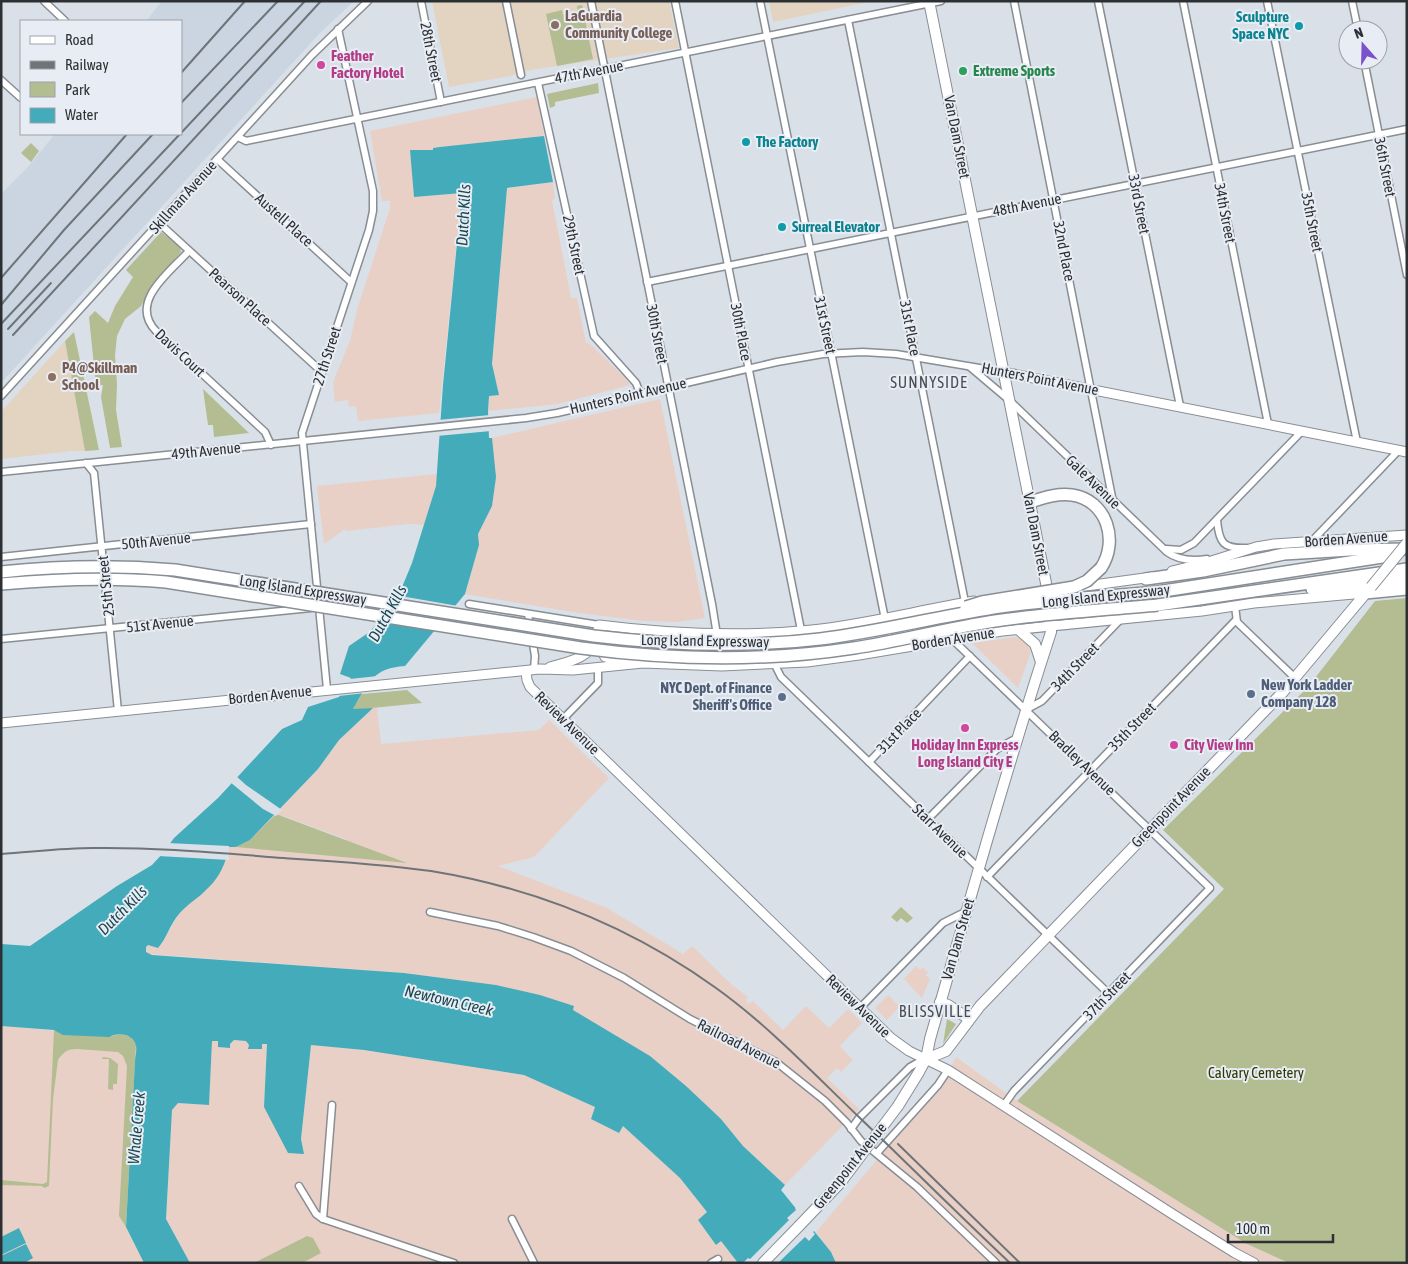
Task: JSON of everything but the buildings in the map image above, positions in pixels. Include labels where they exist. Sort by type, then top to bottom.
[{"type":"highway","points":[[912,624],[982,602],[1074,587],[1086,581],[1101,568],[1108,553],[1110,537],[1104,517],[1094,505],[1082,498],[1066,495],[1056,495],[1030,502]]},
{"type":"highway","points":[[1146,579],[1203,571],[1284,554],[1407,549]]},
{"type":"highway","name":"Long Island Expressway","points":[[1,572],[84,566],[127,566],[175,570],[594,636],[671,643],[732,644],[794,642],[854,634],[988,609],[1157,592],[1407,553]]},
{"type":"highway","name":"Long Island Expressway","points":[[1,584],[93,579],[166,582],[591,649],[646,655],[710,658],[817,653],[887,643],[997,621],[1158,604],[1407,569]]},
{"type":"highway","points":[[1266,590],[1326,589],[1407,580]]},
{"type":"highway","points":[[1368,590],[1407,589]]},
{"type":"main road","name":"Van Dam Street","points":[[926,1059],[940,1002],[1017,738],[1052,626],[1030,502],[929,2]]},
{"type":"main road","name":"Hunters Point Avenue","points":[[1003,372],[1092,388],[1403,451]]},
{"type":"main road","name":"Borden Avenue","points":[[1146,579],[1256,547],[1312,541],[1407,535]]},
{"type":"main road","name":"Greenpoint Avenue","points":[[763,1263],[841,1182],[898,1106],[926,1059],[946,1051],[980,1006],[1295,678],[1407,543]]},
{"type":"main road","points":[[598,667],[597,638],[599,625],[672,633],[718,634],[801,631],[884,618],[965,602],[1146,579]]},
{"type":"main road","name":"Borden Avenue","points":[[1,723],[533,670],[573,670],[655,663],[722,666],[775,665],[806,662],[1018,629],[1368,590]]},
{"type":"main road","points":[[1018,629],[1035,644],[1042,663]]},
{"type":"main road","points":[[597,638],[605,657],[631,664]]},
{"type":"main road","name":"Borden Avenue","points":[[533,670],[580,658],[593,646],[597,638]]},
{"type":"main road","name":"Review Avenue","points":[[533,670],[529,686],[891,1038],[909,1051],[948,1070],[1174,1215],[1254,1263]]},
{"type":"main road","points":[[940,1002],[951,1006],[970,1019]]},
{"type":"street","points":[[44,1],[64,20]]},
{"type":"street","name":"Skillman Avenue","points":[[1,396],[317,50],[368,1]]},
{"type":"street","name":"28th Street","points":[[421,1],[441,102]]},
{"type":"street","points":[[506,1],[521,75]]},
{"type":"street","name":"30th Street","points":[[591,1],[718,634],[722,666]]},
{"type":"street","name":"30th Place","points":[[675,1],[806,662]]},
{"type":"street","name":"31st Street","points":[[760,1],[891,650]]},
{"type":"street","name":"47th Avenue","points":[[238,136],[246,141],[941,1]]},
{"type":"street","name":"32nd Place","points":[[1014,1],[1113,502]]},
{"type":"street","name":"33rd Street","points":[[1098,1],[1180,406]]},
{"type":"street","name":"34th Street","points":[[1183,1],[1268,424]]},
{"type":"street","name":"35th Street","points":[[1268,1],[1357,442]]},
{"type":"street","points":[[1352,1],[1356,20]]},
{"type":"street","name":"31st Place","points":[[848,20],[972,635]]},
{"type":"street","name":"27th Street","points":[[327,690],[302,430],[370,225],[374,201],[338,29]]},
{"type":"street","name":"36th Street","points":[[1366,70],[1407,275]]},
{"type":"street","points":[[1,80],[20,97]]},
{"type":"street","name":"29th Street","points":[[538,83],[594,336],[636,383],[640,394]]},
{"type":"street","name":"48th Avenue","points":[[647,282],[1407,130]]},
{"type":"street","name":"Austell Place","points":[[217,159],[351,282]]},
{"type":"street","name":"Pearson Place","points":[[159,223],[322,372]]},
{"type":"street","name":"Davis Court","points":[[189,251],[157,286],[149,298],[146,311],[148,320],[156,331],[265,432],[271,445]]},
{"type":"street","name":"Hunters Point Avenue","points":[[411,431],[497,422],[549,414],[748,368],[830,353],[875,352],[916,356],[1003,372]]},
{"type":"street","name":"Gale Avenue","points":[[969,366],[1009,400],[1164,549],[1174,556],[1186,560],[1203,560],[1233,554]]},
{"type":"street","name":"49th Avenue","points":[[1,472],[411,431]]},
{"type":"street","points":[[1164,549],[1177,550],[1188,548],[1302,431]]},
{"type":"street","points":[[1312,541],[1403,451]]},
{"type":"street","name":"25th Street","points":[[86,463],[94,473],[118,711]]},
{"type":"street","name":"Borden Avenue","points":[[1217,520],[1219,535],[1226,546],[1236,548],[1256,547]]},
{"type":"street","name":"50th Avenue","points":[[1,557],[311,524]]},
{"type":"street","points":[[469,604],[599,625]]},
{"type":"street","points":[[1235,606],[1236,620],[1295,678]]},
{"type":"street","name":"51st Avenue","points":[[1,640],[320,608]]},
{"type":"street","name":"Review Avenue","points":[[528,614],[535,656],[533,670]]},
{"type":"street","name":"34th Street","points":[[1026,710],[1042,701],[1120,619]]},
{"type":"street","name":"35th Street","points":[[987,877],[1236,620]]},
{"type":"street","name":"Bradley Avenue","points":[[952,638],[1210,888]]},
{"type":"street","name":"31st Place","points":[[869,762],[970,656]]},
{"type":"street","name":"Starr Avenue","points":[[775,665],[781,677],[1109,994]]},
{"type":"street","points":[[563,720],[598,683],[598,667]]},
{"type":"street","points":[[928,819],[997,749],[1017,738]]},
{"type":"street","name":"37th Street","points":[[1004,1105],[1014,1091],[1210,888]]},
{"type":"street","points":[[860,1008],[944,923],[967,911]]},
{"type":"street","name":"Railroad Avenue","points":[[430,912],[481,922],[517,932],[550,943],[590,960],[624,978],[690,1019],[776,1062],[825,1101],[847,1123],[861,1141],[916,1187],[996,1263]]},
{"type":"street","name":"Greenpoint Avenue","points":[[852,1129],[859,1118],[910,1067],[926,1059]]},
{"type":"street","name":"Greenpoint Avenue","points":[[877,1153],[938,1085],[948,1070]]},
{"type":"street","points":[[323,1219],[332,1105]]},
{"type":"street","points":[[299,1186],[316,1214],[323,1219],[454,1263]]},
{"type":"street","points":[[512,1219],[534,1263]]},
{"type":"street","points":[[711,1263],[718,1259]]},
{"type":"shaded area","points":[[162,1],[354,1],[319,34],[1,383],[1,194],[27,168],[54,135],[182,135],[182,20],[147,20]]},
{"type":"shaded area","name":"LaGuardia Community College","points":[[432,1],[669,1],[679,48],[530,70],[510,76],[449,87]]},
{"type":"shaded area","points":[[769,1],[873,1],[773,22]]},
{"type":"shaded area","points":[[537,97],[544,136],[433,148],[433,150],[410,150],[414,197],[462,193],[439,413],[358,421],[356,406],[349,407],[348,400],[335,402],[333,382],[350,341],[357,310],[390,208],[390,201],[382,201],[370,131]]},
{"type":"shaded area","points":[[553,182],[555,199],[552,200],[571,298],[577,298],[586,343],[590,344],[630,385],[558,404],[488,411],[489,396],[499,395],[492,364],[507,188]]},
{"type":"shaded area","name":"P4@Skillman School","points":[[65,341],[85,451],[1,459],[1,412]]},
{"type":"shaded area","points":[[660,399],[705,618],[677,622],[643,621],[579,613],[465,594],[479,545],[478,534],[492,506],[492,438]]},
{"type":"shaded area","points":[[437,474],[436,486],[424,525],[409,524],[346,531],[345,529],[324,544],[317,486]]},
{"type":"shaded area","points":[[1016,637],[1026,642],[1030,649],[1030,655],[1018,688],[972,643]]},
{"type":"shaded area","points":[[373,708],[377,708],[381,744],[539,730],[549,720],[609,778],[534,857],[498,866],[607,908],[683,954],[692,946],[731,984],[748,997],[746,1001],[749,1004],[753,1001],[783,1030],[806,1006],[829,1028],[848,1009],[862,1023],[840,1046],[853,1060],[841,1072],[837,1068],[827,1078],[859,1109],[785,1185],[743,1146],[721,1119],[573,1010],[574,1006],[495,985],[404,973],[148,954],[146,947],[148,945],[158,947],[163,942],[177,917],[229,847],[236,847],[250,840],[318,769],[339,740]],"holes":[[[280,815],[346,839],[311,832]]]},
{"type":"shaded area","points":[[916,966],[920,970],[923,967],[930,979],[922,998],[904,979]]},
{"type":"shaded area","points":[[888,995],[897,1004],[901,1005],[887,1020],[875,1008]]},
{"type":"shaded area","points":[[1,1026],[131,1037],[126,1227],[144,1263],[1,1263]]},
{"type":"shaded area","points":[[234,1040],[246,1041],[249,1049],[262,1049],[262,1044],[267,1044],[264,1107],[304,1154],[301,1139],[311,1045],[364,1050],[524,1075],[595,1107],[591,1119],[623,1126],[680,1178],[707,1212],[698,1220],[716,1245],[721,1241],[738,1263],[190,1263],[166,1219],[172,1110],[178,1103],[209,1105],[212,1041],[218,1041],[218,1047],[230,1048],[230,1044]]},
{"type":"shaded area","points":[[956,1057],[1017,1101],[1247,1244],[1289,1263],[836,1263],[816,1232],[896,1137],[940,1090]]},
{"type":"green space","points":[[582,5],[593,59],[557,66],[546,14],[562,10],[563,15],[578,12],[577,6]]},
{"type":"green space","points":[[598,83],[599,93],[555,102],[555,106],[550,108],[547,94]]},
{"type":"green space","points":[[31,143],[39,151],[31,162],[21,153]]},
{"type":"green space","points":[[161,232],[180,246],[181,252],[154,283],[141,306],[125,319],[117,336],[115,355],[116,410],[122,447],[110,448],[101,397],[103,385],[96,385],[89,317],[95,311],[108,323],[115,306],[133,277],[126,270]]},
{"type":"green space","points":[[74,332],[99,450],[85,451],[65,341]]},
{"type":"green space","points":[[203,389],[249,433],[214,437],[213,425],[208,425]]},
{"type":"green space","name":"Calvary Cemetery","points":[[1407,598],[1407,1263],[1289,1263],[1247,1244],[1017,1101],[1224,889],[1163,830],[1308,687],[1375,601]]},
{"type":"green space","points":[[407,690],[422,703],[352,710],[362,694]]},
{"type":"green space","points":[[276,814],[407,863],[236,847],[250,840]]},
{"type":"green space","points":[[901,907],[913,918],[907,923],[901,918],[897,922],[891,917]]},
{"type":"green space","points":[[947,1019],[956,1024],[943,1044]]},
{"type":"green space","points":[[54,1030],[112,1036],[121,1034],[131,1037],[136,1045],[126,1227],[119,1216],[127,1066],[123,1056],[118,1052],[74,1049],[68,1050],[62,1055],[58,1060],[53,1099],[49,1186],[44,1188],[42,1186],[1,1185],[1,1180],[43,1184],[47,1182]]},
{"type":"green space","points":[[103,1057],[110,1058],[118,1064],[117,1084],[113,1084],[113,1090],[108,1089],[109,1059],[102,1059]]},
{"type":"green space","points":[[307,1236],[313,1238],[321,1253],[302,1263],[254,1263]]},
{"type":"water","points":[[544,136],[553,182],[507,188],[492,364],[499,395],[489,396],[488,411],[489,438],[492,438],[496,477],[492,506],[478,534],[479,545],[465,594],[405,666],[385,670],[372,679],[353,709],[373,708],[339,740],[318,769],[250,840],[236,847],[229,847],[224,864],[216,879],[179,914],[158,948],[148,945],[146,952],[152,955],[404,973],[496,985],[540,995],[574,1006],[573,1010],[650,1056],[721,1119],[743,1146],[785,1185],[781,1190],[831,1252],[836,1263],[738,1263],[721,1241],[716,1245],[698,1220],[707,1212],[680,1178],[623,1126],[619,1133],[591,1119],[595,1107],[524,1075],[364,1050],[311,1045],[301,1139],[304,1154],[288,1153],[264,1107],[267,1044],[262,1044],[262,1049],[248,1049],[249,1045],[246,1041],[234,1040],[230,1044],[230,1048],[218,1047],[218,1041],[212,1041],[209,1105],[178,1103],[172,1110],[166,1219],[190,1263],[144,1263],[126,1227],[136,1046],[132,1038],[121,1034],[109,1037],[63,1035],[54,1030],[1,1026],[1,944],[30,946],[117,886],[152,865],[174,838],[218,798],[282,729],[302,720],[308,707],[339,697],[351,678],[340,674],[349,646],[376,625],[400,592],[412,563],[436,486],[443,385],[462,193],[414,197],[410,150],[433,150],[433,148],[440,147]]},
{"type":"water","points":[[19,1228],[26,1243],[1,1255],[1,1237]]},
{"type":"water","points":[[26,1244],[33,1258],[24,1263],[1,1263],[1,1256]]},
{"type":"pier","points":[[490,415],[491,431],[437,436],[438,420]]},
{"type":"pier","points":[[395,595],[458,606],[437,631],[376,622]]},
{"type":"pier","points":[[378,676],[365,693],[339,696],[350,679]]},
{"type":"pier","points":[[235,775],[282,810],[276,816],[263,809],[230,782]]},
{"type":"pier","points":[[168,843],[229,846],[229,860],[158,856],[164,851]]},
{"type":"pier","points":[[797,1206],[816,1229],[813,1232],[815,1234],[809,1241],[805,1237],[778,1263],[743,1263],[748,1258],[750,1259],[789,1220],[787,1218],[796,1210]]},
{"type":"railway","points":[[182,72],[245,1]]},
{"type":"railway","points":[[182,102],[278,1]]},
{"type":"railway","points":[[182,132],[305,1]]},
{"type":"railway","points":[[13,335],[321,1]]},
{"type":"railway","points":[[1,278],[126,135]]},
{"type":"railway","points":[[1,305],[64,230],[152,135]]},
{"type":"railway","points":[[1,324],[179,135]]},
{"type":"railway","points":[[8,329],[51,283]]},
{"type":"railway","points":[[1,854],[81,848],[140,848],[394,866],[469,878],[544,899],[580,913],[650,946],[684,966],[736,1003],[791,1051],[1010,1263]]},
{"type":"railway","points":[[898,1144],[1020,1263]]},
{"type":"place","name":"LaGuardia Community College","points":[[555,25]]},
{"type":"place","name":"Sculpture Space NYC","points":[[1299,26]]},
{"type":"place","name":"Feather Factory Hotel","points":[[321,65]]},
{"type":"place","name":"Extreme Sports","points":[[963,71]]},
{"type":"place","name":"The Factory","points":[[746,142]]},
{"type":"place","name":"Surreal Elevator","points":[[782,227]]},
{"type":"place","name":"P4@Skillman School","points":[[52,377]]},
{"type":"place","name":"New York Ladder Company 128","points":[[1251,694]]},
{"type":"place","name":"NYC Dept. of Finance Sheriff's Office","points":[[782,697]]},
{"type":"place","name":"Holiday Inn Express Long Island City E","points":[[965,728]]},
{"type":"place","name":"City View Inn","points":[[1174,745]]},
{"type":"district","name":"SUNNYSIDE","points":[[929,382]]},
{"type":"district","name":"BLISSVILLE","points":[[935,1011]]},
{"type":"water label","name":"Dutch Kills","points":[[463,215]]},
{"type":"water label","name":"Dutch Kills","points":[[387,613]]},
{"type":"water label","name":"Dutch Kills","points":[[122,910]]},
{"type":"water label","name":"Newtown Creek","points":[[449,1000]]},
{"type":"water label","name":"Whale Creek","points":[[136,1128]]}]
